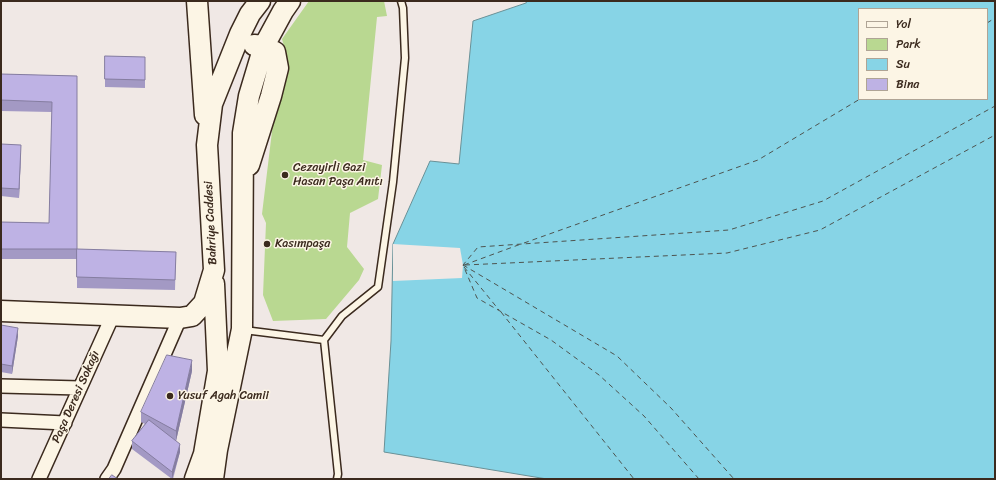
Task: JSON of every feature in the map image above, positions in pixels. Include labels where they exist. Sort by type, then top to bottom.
[{"type":"main road","points":[[197,1],[207,145]]},
{"type":"main road","points":[[213,479],[217,450],[242,329],[243,133],[249,96],[264,46],[290,1]]},
{"type":"main road","points":[[250,5],[264,46]]},
{"type":"main road","name":"Bahriye Caddesi","points":[[1,311],[180,318],[192,316],[204,303],[214,270],[207,145],[212,104],[250,5]]},
{"type":"main road","points":[[230,56],[251,45],[264,46]]},
{"type":"main road","points":[[195,479],[204,454],[218,371],[214,270]]},
{"type":"street","name":"Paşa Deresi Sokağı","points":[[39,479],[113,315]]},
{"type":"street","points":[[107,479],[117,462],[180,318]]},
{"type":"street","points":[[1,386],[80,388]]},
{"type":"street","points":[[1,420],[65,423]]},
{"type":"lane","points":[[337,479],[338,474],[324,340],[342,316],[378,287],[393,182],[405,58],[403,8],[401,1]]},
{"type":"lane","points":[[242,329],[324,340]]},
{"type":"green space","points":[[309,1],[384,1],[387,16],[377,17],[363,160],[382,165],[378,199],[350,213],[347,247],[364,269],[359,280],[326,319],[273,321],[263,295],[266,223],[262,214],[273,123],[287,58],[282,39]]},
{"type":"water","points":[[526,1],[995,1],[995,479],[547,479],[384,452],[391,341],[393,244],[430,161],[459,164],[473,21],[526,3]]},
{"type":"pier","points":[[393,244],[460,248],[463,265],[462,278],[393,281]]},
{"type":"building","points":[[105,56],[145,57],[145,80],[105,79]]},
{"type":"building","points":[[1,74],[77,76],[77,249],[1,249],[1,222],[49,223],[52,102],[1,100]]},
{"type":"building","points":[[1,144],[21,145],[19,189],[1,188]]},
{"type":"building","points":[[77,249],[176,252],[175,280],[77,277]]},
{"type":"building","points":[[1,325],[18,328],[12,366],[1,364]]},
{"type":"building","name":"Yusuf Agah Camii","points":[[167,355],[192,360],[176,431],[141,412]]},
{"type":"building","points":[[149,420],[180,444],[172,472],[132,441]]},
{"type":"building","points":[[112,475],[118,479],[109,479]]},
{"type":"ferry route","points":[[988,22],[995,18]]},
{"type":"ferry route","points":[[524,243],[758,160],[858,100]]},
{"type":"ferry route","points":[[699,479],[644,416],[599,375],[551,340],[477,298],[463,265],[478,247],[729,230],[823,201],[995,106]]},
{"type":"ferry route","points":[[465,265],[727,253],[820,230],[995,135]]},
{"type":"ferry route","points":[[464,265],[521,244]]},
{"type":"ferry route","points":[[463,265],[617,356],[671,408],[734,479]]},
{"type":"ferry route","points":[[464,267],[499,310]]},
{"type":"ferry route","points":[[501,312],[634,479]]},
{"type":"place","name":"Cezayirli Gazi Hasan Paşa Anıtı","points":[[285,175]]},
{"type":"place","name":"Kasımpaşa","points":[[267,244]]},
{"type":"place","name":"Yusuf Agah Camii","points":[[170,396]]}]
